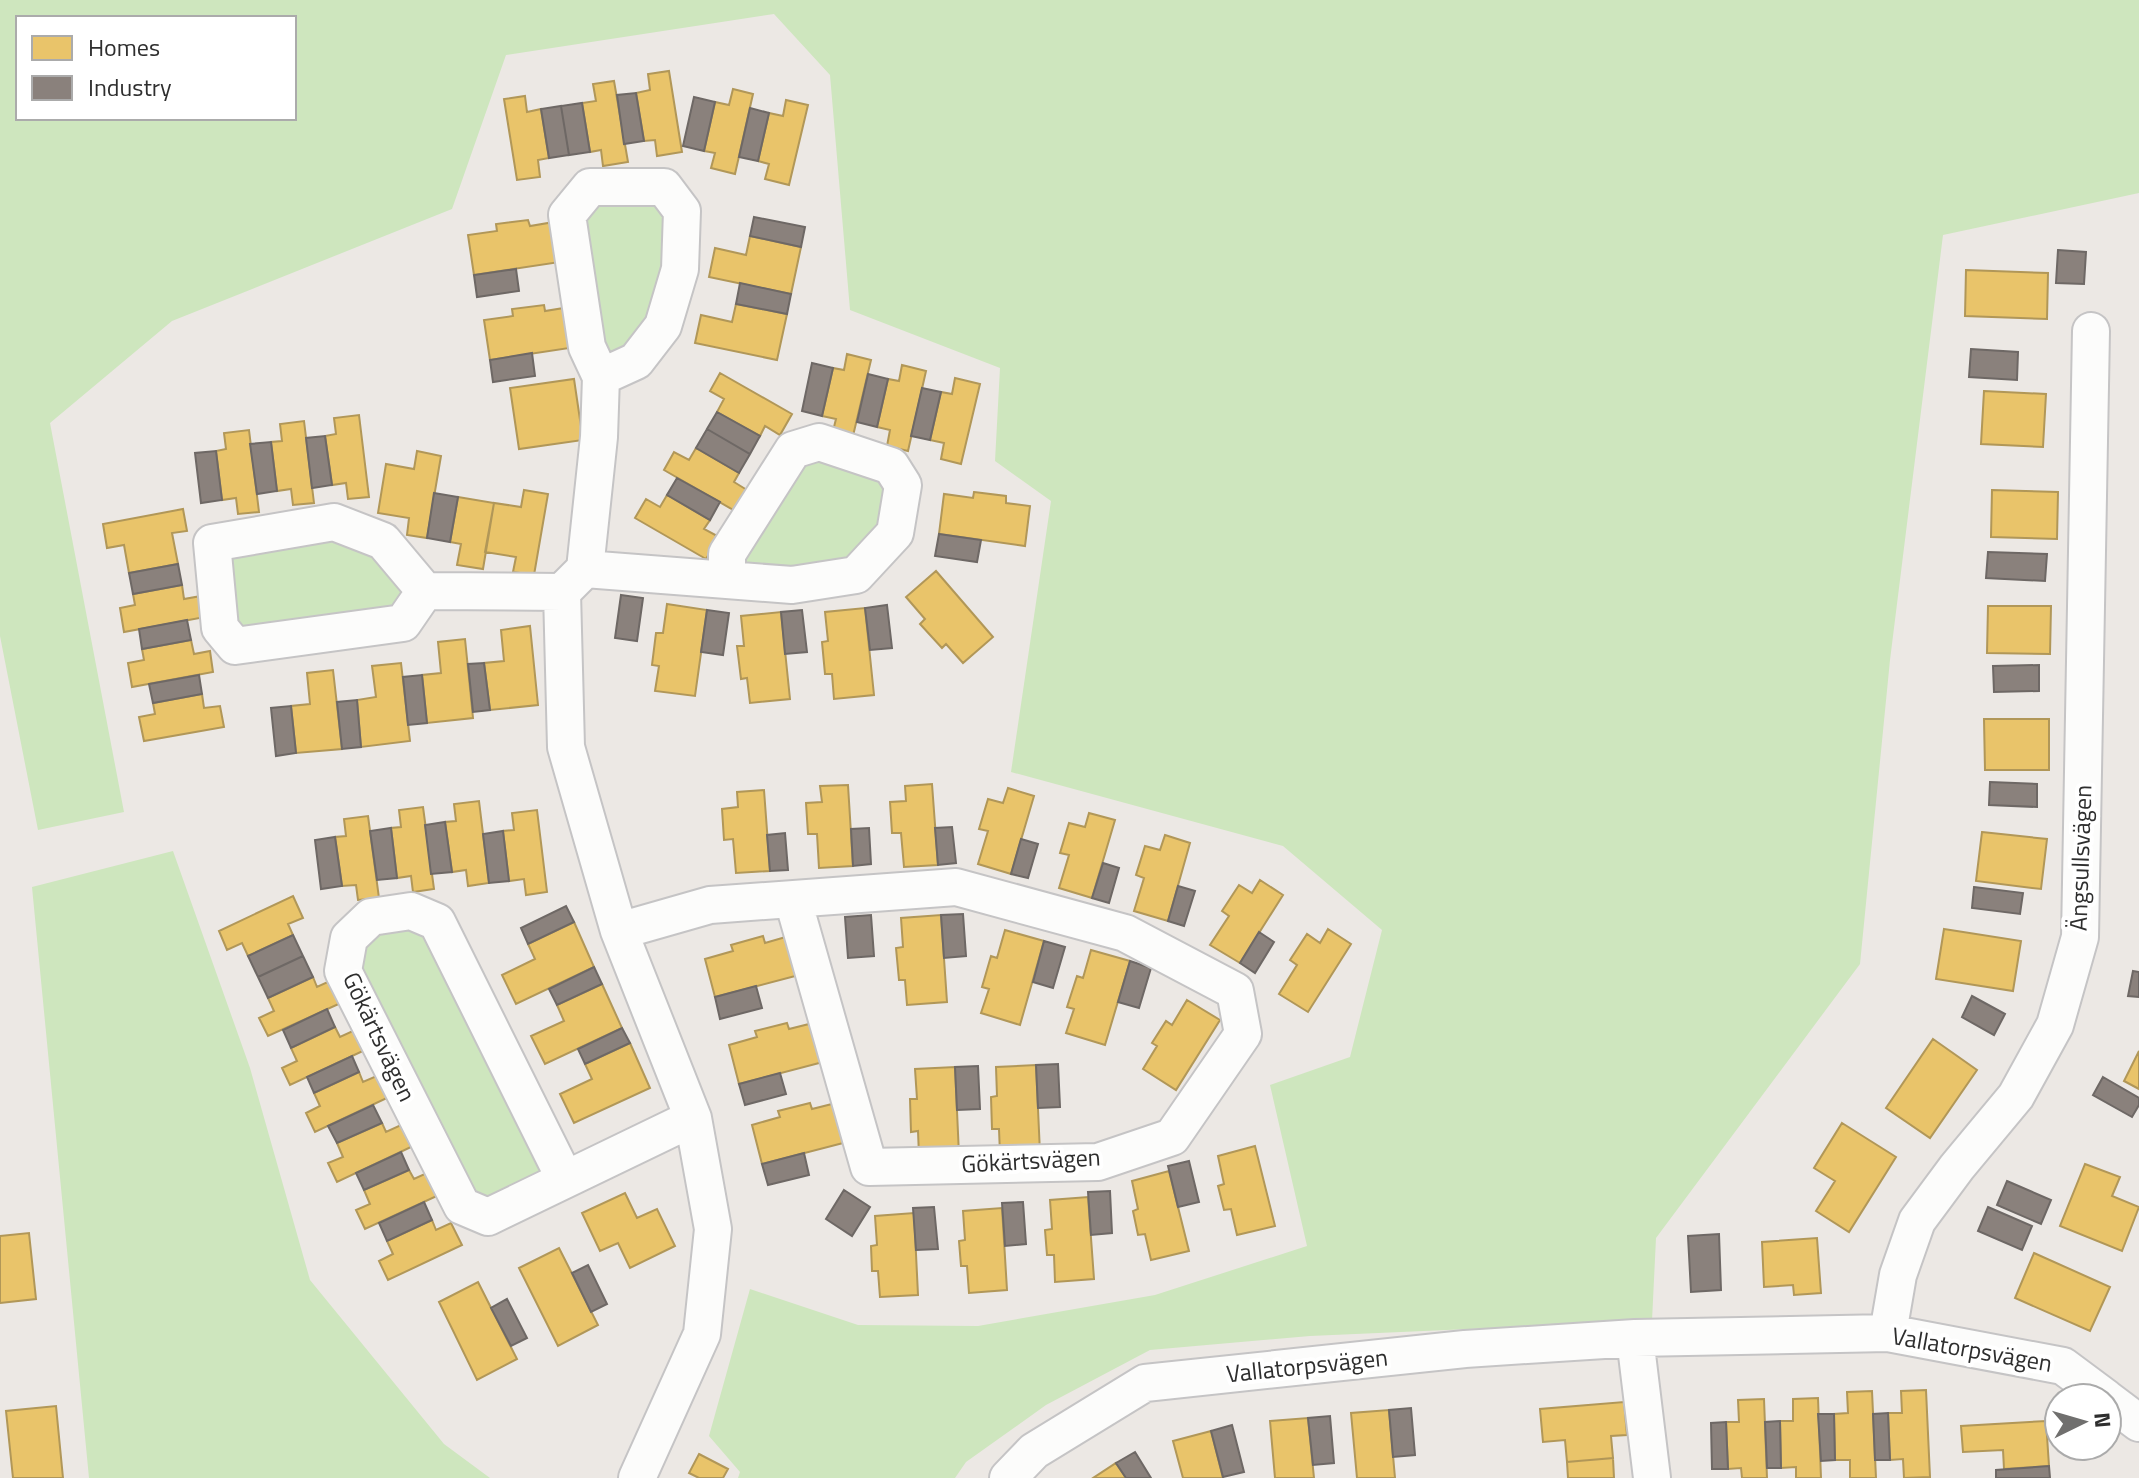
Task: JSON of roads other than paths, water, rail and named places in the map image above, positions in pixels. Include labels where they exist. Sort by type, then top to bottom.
[{"type":"street","points":[[601,377],[636,361],[663,326],[680,269],[682,211],[664,187],[590,187],[567,215],[587,347],[601,377],[599,437],[573,581],[566,747],[619,931],[693,1118],[713,1229],[702,1334],[637,1478]]},
{"type":"street","name":"Ängsullsvägen","points":[[1888,1333],[1898,1275],[1917,1221],[2016,1096],[2055,1025],[2080,937],[2091,331]]},
{"type":"street","points":[[425,591],[573,581],[727,580],[792,585],[856,575],[895,533],[903,485],[891,466],[819,442],[793,450],[727,554],[727,580]]},
{"type":"street","points":[[334,522],[383,541],[425,591],[403,623],[235,646],[220,628],[212,543],[334,522]]},
{"type":"street","name":"Gökärtsvägen","points":[[619,931],[710,905],[956,887],[1125,933],[1235,991],[1243,1034],[1172,1137],[1098,1162],[869,1167],[793,900]]},
{"type":"street","name":"Gökärtsvägen","points":[[565,1179],[437,922],[411,911],[371,917],[349,938],[343,971],[462,1206],[488,1217],[693,1118]]},
{"type":"street","name":"Vallatorpsvägen","points":[[1008,1478],[1034,1451],[1145,1383],[1465,1349],[1635,1338],[1888,1333],[2063,1366],[2084,1382]]},
{"type":"street","points":[[1635,1338],[1652,1478]]},
{"type":"street","name":"Vallatorpsvägen","points":[[2123,1411],[2139,1423]]}]
